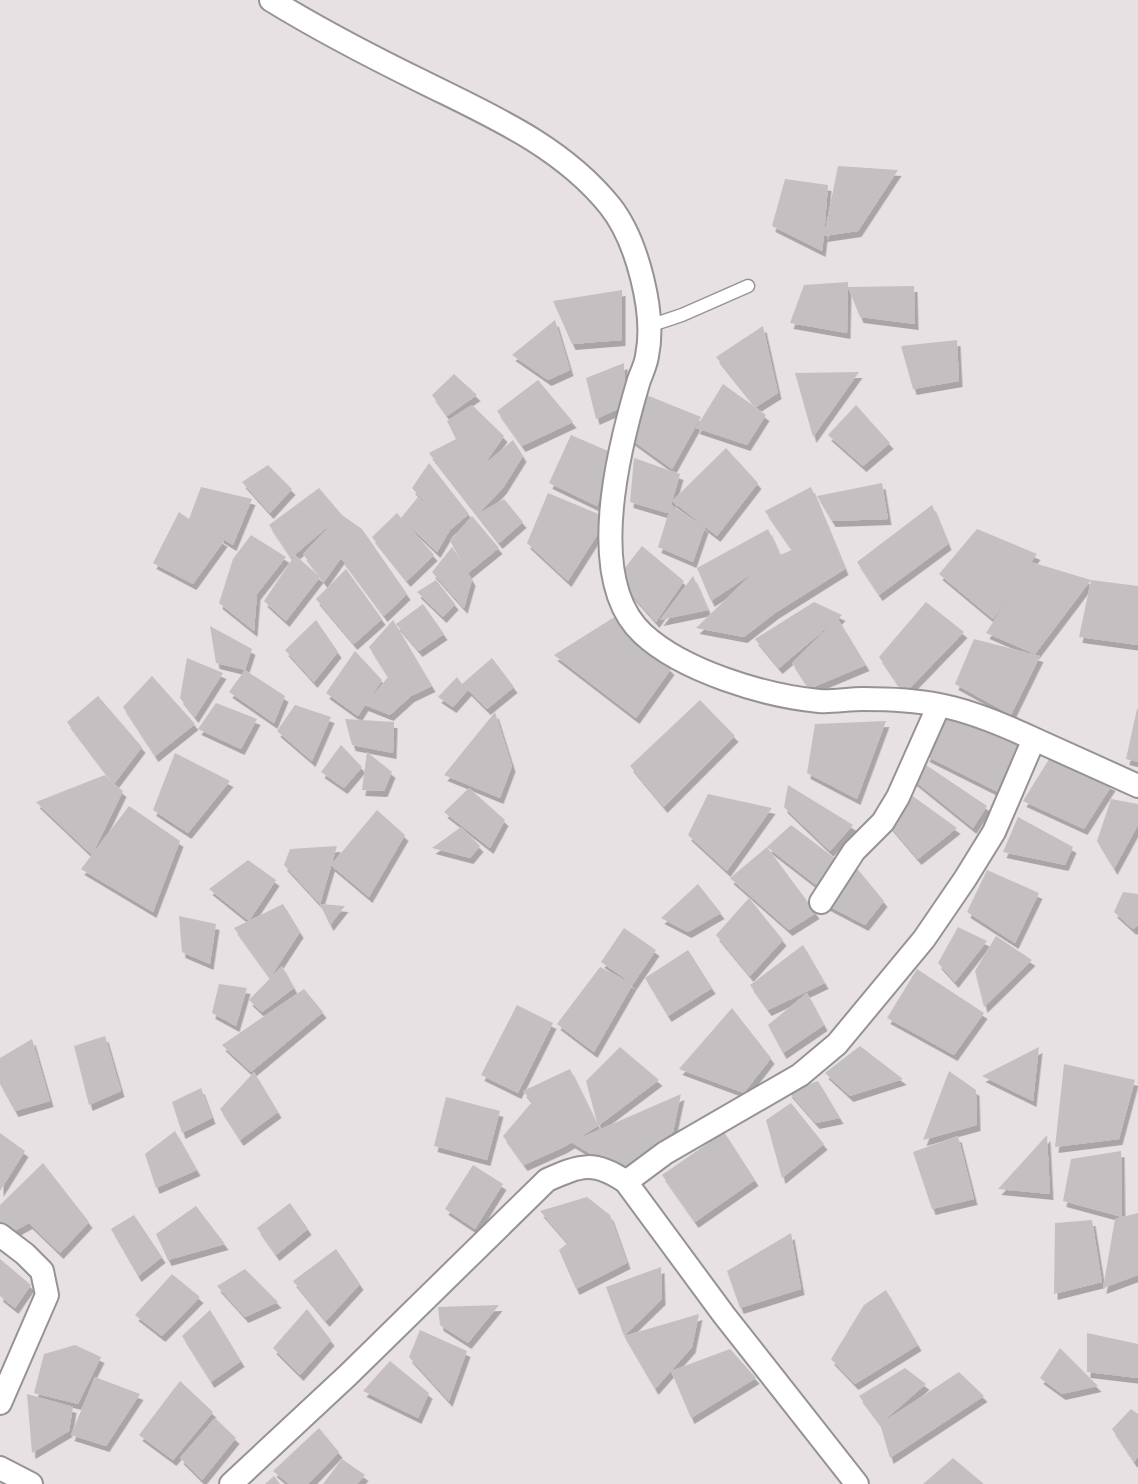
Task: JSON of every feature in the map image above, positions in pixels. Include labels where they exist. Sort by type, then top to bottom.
[{"type":"street","points":[[271,0],[330,36],[519,129],[570,166],[611,207],[633,247],[644,287],[649,326],[648,356],[621,454],[612,507],[611,565],[617,594],[629,619],[642,634],[660,648],[690,665],[765,691],[819,701],[897,699],[939,705],[1005,726],[1138,786]]},
{"type":"street","points":[[821,902],[854,851],[884,822],[898,797],[939,705]]},
{"type":"street","points":[[626,1182],[665,1153],[800,1075],[837,1044],[924,939],[965,879],[994,832],[1034,739]]},
{"type":"street","points":[[231,1484],[348,1375],[547,1180],[571,1170],[590,1167],[608,1169],[626,1182],[724,1315],[857,1484]]},
{"type":"street","points":[[0,1235],[25,1254],[42,1271],[47,1294],[0,1403]]},
{"type":"street","points":[[0,1468],[31,1484]]},
{"type":"lane","points":[[649,326],[682,315],[748,286]]},
{"type":"building","points":[[838,166],[898,170],[858,231],[824,236]]},
{"type":"building","points":[[785,179],[828,185],[822,251],[772,226]]},
{"type":"building","points":[[848,282],[847,333],[790,323],[804,285]]},
{"type":"building","points":[[914,286],[915,324],[860,317],[848,287]]},
{"type":"building","points":[[622,290],[622,340],[572,344],[553,301]]},
{"type":"building","points":[[555,320],[570,370],[548,380],[512,355]]},
{"type":"building","points":[[763,326],[778,393],[756,407],[716,357]]},
{"type":"building","points":[[957,340],[959,381],[913,389],[901,346]]},
{"type":"building","points":[[624,363],[625,406],[596,419],[586,378]]},
{"type":"building","points":[[859,372],[813,437],[795,373]]},
{"type":"building","points":[[454,374],[477,395],[447,416],[432,395]]},
{"type":"building","points":[[538,380],[573,422],[522,446],[497,411]]},
{"type":"building","points":[[723,384],[766,415],[747,445],[696,428]]},
{"type":"building","points":[[639,392],[701,417],[672,469],[628,437]]},
{"type":"building","points":[[472,405],[504,436],[484,465],[513,440],[523,456],[503,488],[478,514],[504,499],[523,522],[499,543],[429,453],[456,439],[447,421]]},
{"type":"building","points":[[856,405],[890,443],[863,466],[828,435]]},
{"type":"building","points":[[571,435],[615,454],[597,506],[549,483]]},
{"type":"building","points":[[726,448],[758,483],[717,536],[672,501]]},
{"type":"building","points":[[634,458],[680,474],[667,513],[630,502]]},
{"type":"building","points":[[429,463],[469,514],[450,530],[437,552],[404,521],[434,555],[407,581],[372,537],[397,513],[401,518],[418,497],[440,519],[412,488]]},
{"type":"building","points":[[268,465],[292,489],[270,513],[242,482]]},
{"type":"building","points":[[882,483],[888,519],[832,521],[817,496]]},
{"type":"building","points":[[201,487],[252,499],[233,545],[205,528],[224,541],[193,584],[153,563],[179,512],[189,519]]},
{"type":"building","points":[[811,487],[845,569],[775,613],[744,637],[696,628],[753,573],[711,601],[697,568],[768,529],[780,555],[792,550],[765,511]]},
{"type":"building","points":[[319,488],[342,515],[362,529],[407,594],[384,616],[341,558],[324,582],[303,554],[338,518],[291,558],[269,525]]},
{"type":"building","points":[[548,493],[608,518],[568,581],[527,543]]},
{"type":"building","points":[[671,505],[705,527],[693,562],[658,547]]},
{"type":"building","points":[[932,505],[948,544],[879,595],[857,562]]},
{"type":"building","points":[[472,516],[499,548],[468,573],[472,580],[464,608],[432,572],[452,547],[463,564],[450,541]]},
{"type":"building","points":[[977,529],[1037,554],[1031,562],[1091,580],[1035,654],[986,633],[1016,586],[993,619],[939,574]]},
{"type":"building","points":[[251,535],[286,557],[257,594],[254,631],[219,603],[233,559]]},
{"type":"building","points":[[642,546],[684,581],[656,622],[617,578]]},
{"type":"building","points":[[295,555],[320,577],[286,621],[264,601]]},
{"type":"building","points":[[346,569],[382,619],[354,644],[316,599]]},
{"type":"building","points":[[693,576],[708,610],[660,620]]},
{"type":"building","points":[[436,580],[455,604],[443,617],[417,592]]},
{"type":"building","points":[[1091,580],[1138,586],[1138,645],[1079,637]]},
{"type":"building","points":[[814,602],[842,615],[838,619],[866,665],[809,689],[792,663],[835,621],[779,668],[755,639]]},
{"type":"building","points":[[926,602],[964,632],[904,694],[879,657]]},
{"type":"building","points":[[423,604],[444,634],[419,651],[396,624]]},
{"type":"building","points":[[616,616],[671,669],[636,718],[554,655]]},
{"type":"building","points":[[316,620],[338,652],[314,682],[285,650]]},
{"type":"building","points":[[393,620],[432,686],[411,696],[390,715],[365,705],[358,716],[326,693],[355,651],[382,680],[367,703],[388,677],[369,647]]},
{"type":"building","points":[[210,626],[252,649],[245,670],[216,663]]},
{"type":"building","points":[[974,639],[1040,656],[1011,715],[955,684]]},
{"type":"building","points":[[187,658],[223,673],[195,717],[180,698]]},
{"type":"building","points":[[492,658],[514,687],[487,709],[468,690],[453,707],[438,697],[457,677],[462,684]]},
{"type":"building","points":[[245,670],[285,696],[274,723],[229,692]]},
{"type":"building","points":[[152,676],[195,724],[155,756],[123,707]]},
{"type":"building","points":[[98,696],[142,747],[114,784],[67,722]]},
{"type":"building","points":[[700,700],[735,736],[664,807],[630,766]]},
{"type":"building","points":[[216,703],[257,719],[241,749],[198,729]]},
{"type":"building","points":[[295,705],[331,717],[312,761],[277,731]]},
{"type":"building","points":[[1138,709],[1138,762],[1126,759]]},
{"type":"building","points":[[495,712],[512,766],[500,798],[444,775]]},
{"type":"building","points":[[944,715],[1019,746],[1000,793],[926,756]]},
{"type":"building","points":[[345,719],[394,722],[393,753],[352,745]]},
{"type":"building","points":[[886,721],[857,799],[807,773],[815,724]]},
{"type":"building","points":[[341,745],[362,767],[344,788],[321,772]]},
{"type":"building","points":[[367,752],[392,772],[384,791],[362,790]]},
{"type":"building","points":[[175,753],[230,781],[188,833],[153,810]]},
{"type":"building","points":[[1051,756],[1112,785],[1084,829],[1023,801]]},
{"type":"building","points":[[920,761],[987,806],[973,828],[911,778]]},
{"type":"building","points":[[105,775],[123,791],[92,855],[36,802]]},
{"type":"building","points":[[788,785],[853,825],[830,851],[784,807]]},
{"type":"building","points":[[469,788],[505,820],[490,848],[444,812]]},
{"type":"building","points":[[907,792],[957,828],[918,859],[889,825]]},
{"type":"building","points":[[708,794],[772,808],[727,871],[688,835]]},
{"type":"building","points":[[1111,799],[1138,804],[1138,825],[1114,869],[1097,841]]},
{"type":"building","points":[[129,806],[180,841],[153,912],[81,869]]},
{"type":"building","points":[[377,810],[405,835],[369,897],[331,865]]},
{"type":"building","points":[[1018,817],[1073,847],[1065,865],[1003,852]]},
{"type":"building","points":[[791,825],[841,863],[824,891],[767,847]]},
{"type":"building","points":[[461,827],[480,846],[470,858],[432,848]]},
{"type":"building","points":[[337,846],[320,904],[284,865],[290,849]]},
{"type":"building","points":[[767,847],[816,913],[789,930],[730,878]]},
{"type":"building","points":[[248,860],[276,880],[249,921],[209,889]]},
{"type":"building","points":[[855,866],[884,901],[865,925],[825,904]]},
{"type":"building","points":[[987,870],[1039,893],[1015,943],[967,912]]},
{"type":"building","points":[[698,884],[721,913],[688,932],[661,918]]},
{"type":"building","points":[[1123,892],[1138,894],[1138,925],[1133,929],[1114,912]]},
{"type":"building","points":[[749,898],[783,940],[750,976],[716,935]]},
{"type":"building","points":[[283,904],[300,932],[270,978],[234,928]]},
{"type":"building","points":[[320,904],[345,906],[330,925]]},
{"type":"building","points":[[179,916],[216,924],[210,964],[182,952]]},
{"type":"building","points":[[958,927],[987,941],[955,982],[938,963]]},
{"type":"building","points":[[624,928],[656,950],[633,984],[601,962]]},
{"type":"building","points":[[996,936],[1032,960],[984,1007],[975,971]]},
{"type":"building","points":[[803,945],[825,983],[768,1010],[750,985]]},
{"type":"building","points":[[688,950],[712,988],[668,1016],[645,978]]},
{"type":"building","points":[[282,966],[294,988],[262,1012],[249,1000]]},
{"type":"building","points":[[600,967],[633,984],[594,1052],[557,1024]]},
{"type":"building","points":[[917,969],[984,1013],[954,1055],[887,1018]]},
{"type":"building","points":[[219,984],[247,988],[236,1026],[212,1013]]},
{"type":"building","points":[[304,989],[323,1012],[251,1072],[222,1045]]},
{"type":"building","points":[[807,993],[824,1025],[783,1053],[768,1025]]},
{"type":"building","points":[[517,1005],[553,1023],[518,1093],[481,1075]]},
{"type":"building","points":[[732,1008],[771,1058],[744,1093],[679,1069]]},
{"type":"building","points":[[105,1036],[121,1091],[89,1105],[74,1046]]},
{"type":"building","points":[[32,1039],[50,1101],[15,1111],[0,1084],[0,1058]]},
{"type":"building","points":[[860,1046],[903,1079],[850,1096],[825,1073]]},
{"type":"building","points":[[620,1047],[659,1080],[598,1126],[586,1081]]},
{"type":"building","points":[[1039,1047],[1033,1101],[982,1076]]},
{"type":"building","points":[[1064,1064],[1135,1080],[1119,1139],[1055,1147]]},
{"type":"building","points":[[570,1069],[598,1126],[564,1147],[524,1165],[503,1136],[532,1102],[523,1091]]},
{"type":"building","points":[[949,1071],[976,1090],[977,1125],[923,1140]]},
{"type":"building","points":[[254,1072],[278,1112],[240,1140],[220,1109]]},
{"type":"building","points":[[818,1081],[840,1118],[816,1123],[788,1091]]},
{"type":"building","points":[[201,1088],[212,1118],[182,1133],[172,1102]]},
{"type":"building","points":[[681,1094],[673,1132],[619,1171],[571,1142]]},
{"type":"building","points":[[446,1097],[500,1111],[487,1160],[434,1146]]},
{"type":"building","points":[[791,1103],[824,1144],[782,1178],[766,1120]]},
{"type":"building","points":[[175,1131],[197,1170],[156,1188],[145,1154]]},
{"type":"building","points":[[724,1132],[755,1180],[695,1222],[662,1175]]},
{"type":"building","points":[[0,1133],[25,1151],[0,1191]]},
{"type":"building","points":[[1047,1135],[1050,1194],[998,1189]]},
{"type":"building","points":[[958,1136],[974,1199],[932,1209],[913,1152]]},
{"type":"building","points":[[1121,1151],[1122,1217],[1063,1201],[1071,1159]]},
{"type":"building","points":[[43,1163],[89,1222],[60,1253],[29,1223],[7,1235],[0,1228],[0,1205]]},
{"type":"building","points":[[473,1165],[503,1184],[475,1229],[445,1209]]},
{"type":"building","points":[[587,1197],[610,1215],[627,1263],[576,1289],[559,1250],[568,1243],[540,1211]]},
{"type":"building","points":[[290,1203],[308,1229],[276,1255],[257,1228]]},
{"type":"building","points":[[196,1206],[225,1244],[168,1260],[156,1234]]},
{"type":"building","points":[[1138,1213],[1138,1275],[1103,1288],[1115,1219]]},
{"type":"building","points":[[134,1215],[162,1257],[138,1276],[111,1229]]},
{"type":"building","points":[[1092,1220],[1102,1282],[1054,1294],[1055,1223]]},
{"type":"building","points":[[791,1233],[801,1289],[740,1308],[727,1271]]},
{"type":"building","points":[[336,1249],[360,1284],[326,1321],[293,1281]]},
{"type":"building","points":[[0,1259],[31,1285],[15,1308],[0,1296]]},
{"type":"building","points":[[661,1267],[662,1299],[624,1336],[606,1287]]},
{"type":"building","points":[[245,1269],[278,1302],[245,1317],[217,1286]]},
{"type":"building","points":[[172,1274],[200,1297],[162,1336],[135,1315]]},
{"type":"building","points":[[886,1290],[918,1345],[855,1384],[831,1359],[864,1305]]},
{"type":"building","points":[[499,1305],[468,1343],[440,1325],[438,1307]]},
{"type":"building","points":[[307,1309],[331,1340],[300,1375],[273,1348]]},
{"type":"building","points":[[210,1310],[241,1361],[211,1382],[182,1336]]},
{"type":"building","points":[[699,1314],[692,1347],[655,1389],[624,1336]]},
{"type":"building","points":[[420,1330],[467,1351],[449,1401],[409,1357]]},
{"type":"building","points":[[1087,1333],[1138,1344],[1138,1378],[1087,1372]]},
{"type":"building","points":[[75,1345],[101,1357],[78,1404],[34,1393],[44,1354]]},
{"type":"building","points":[[1060,1348],[1098,1386],[1062,1394],[1040,1378]]},
{"type":"building","points":[[730,1349],[756,1378],[691,1418],[671,1371]]},
{"type":"building","points":[[390,1361],[429,1393],[418,1418],[363,1391]]},
{"type":"building","points":[[905,1368],[926,1384],[880,1424],[859,1396]]},
{"type":"building","points":[[959,1372],[984,1396],[890,1458],[880,1424]]},
{"type":"building","points":[[95,1377],[140,1394],[106,1446],[71,1435]]},
{"type":"building","points":[[180,1381],[213,1412],[173,1460],[139,1435]]},
{"type":"building","points":[[27,1394],[73,1407],[69,1431],[32,1453]]},
{"type":"building","points":[[1131,1409],[1138,1414],[1138,1456],[1134,1462],[1112,1429]]},
{"type":"building","points":[[215,1418],[236,1438],[202,1480],[180,1458]]},
{"type":"building","points":[[319,1428],[339,1452],[308,1484],[289,1484],[273,1471]]},
{"type":"building","points":[[953,1458],[984,1484],[923,1484]]},
{"type":"building","points":[[342,1459],[365,1475],[357,1484],[323,1484]]},
{"type":"building","points":[[274,1476],[280,1484],[265,1484]]}]
